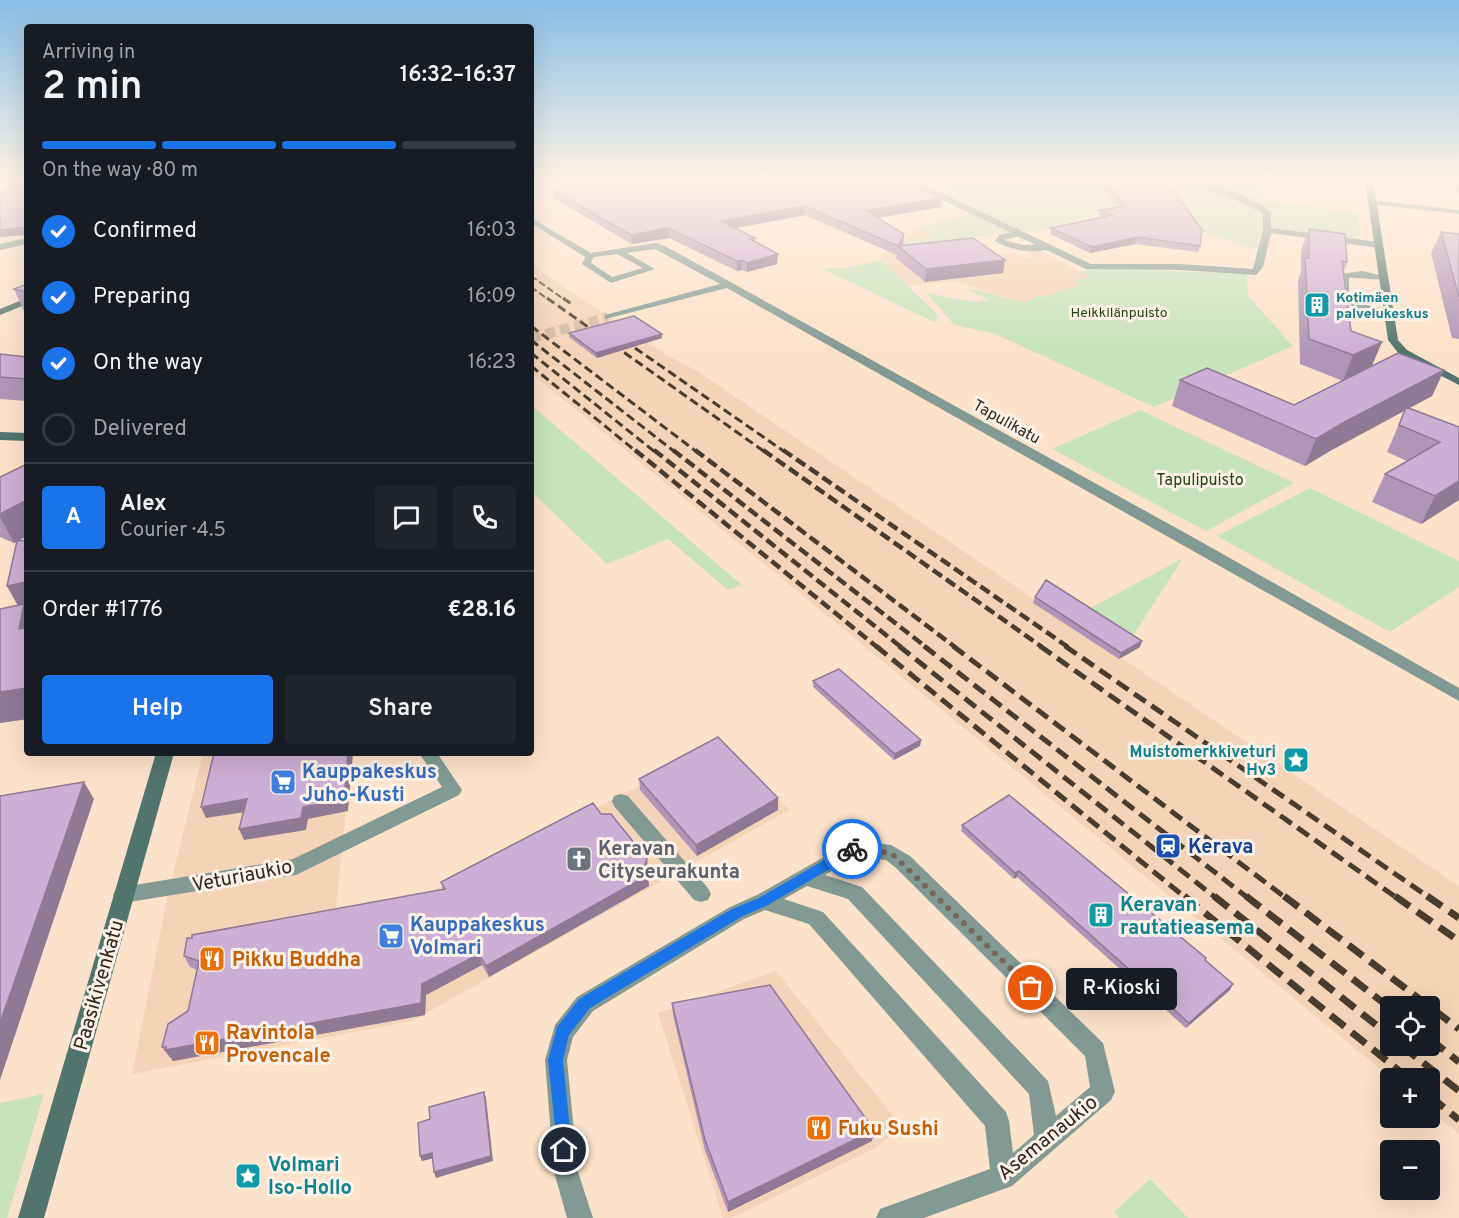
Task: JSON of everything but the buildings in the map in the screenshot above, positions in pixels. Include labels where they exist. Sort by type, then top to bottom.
[{"type":"street","points":[[559,237],[590,256],[586,264],[611,280],[651,269],[620,252]]},
{"type":"street","points":[[1003,237],[999,242],[1022,248],[1045,248]]},
{"type":"street","points":[[1022,237],[1089,267],[1180,267],[1256,272],[1260,267],[1265,237]]},
{"type":"street","points":[[1318,237],[1379,245]]},
{"type":"street","points":[[1378,237],[1393,340],[1403,352],[1459,382]]},
{"type":"street","points":[[0,247],[24,242]]},
{"type":"street","name":"Tapulikatu","points":[[590,256],[656,246],[1183,537],[1459,695]]},
{"type":"street","points":[[1383,276],[1362,274],[1344,276],[1344,300],[1368,309],[1389,312]]},
{"type":"street","points":[[608,317],[726,285]]},
{"type":"street","points":[[1,308],[24,292]]},
{"type":"street","points":[[1,308],[24,302]]},
{"type":"street","points":[[0,436],[24,438]]},
{"type":"street","name":"Paasikivenkatu","points":[[31,1218],[164,756]]},
{"type":"street","name":"Veturiaukio","points":[[123,895],[296,867],[453,790],[430,756]]},
{"type":"street","points":[[621,801],[701,894]]},
{"type":"street","name":"Asemanaukio","points":[[580,1218],[566,1172],[556,1060],[563,1032],[585,1004],[737,913],[764,902],[854,849],[891,853],[1095,1051],[1103,1092],[1003,1177],[889,1218]]},
{"type":"street","points":[[805,877],[855,893],[1040,1089],[1047,1140]]},
{"type":"street","points":[[764,902],[816,918],[997,1121],[1003,1177]]},
{"type":"shaded area","points":[[907,237],[933,237],[954,251],[980,256],[1015,253],[1025,258],[1035,257],[1027,252],[1039,250],[1092,277],[1075,282],[1081,285],[1042,297],[1037,296],[1024,303],[954,281],[908,286],[880,257]]},
{"type":"shaded area","points":[[534,264],[553,280],[668,356],[697,371],[1459,886],[1459,1134],[1440,1118],[1440,1068],[1380,1069],[534,375]]},
{"type":"shaded area","points":[[724,743],[789,810],[412,1021],[132,1074],[167,899],[202,756],[352,756],[335,915],[416,899]]},
{"type":"shaded area","points":[[776,971],[902,1127],[875,1148],[732,1218],[723,1218],[658,1013]]},
{"type":"green space","points":[[934,237],[974,237],[897,248],[908,239],[937,239]]},
{"type":"green space","points":[[1219,237],[1259,237],[1256,249]]},
{"type":"green space","points":[[881,260],[939,317],[934,322],[821,268],[847,268]]},
{"type":"green space","name":"Heikkilänpuisto","points":[[1096,268],[1247,274],[1248,296],[1293,346],[1154,407],[993,333],[954,325],[927,293],[973,302],[990,300],[969,291],[974,289],[1024,303],[1037,296],[1042,297],[1080,285],[1074,281],[1091,277],[1081,272]]},
{"type":"green space","points":[[534,408],[742,585],[728,590],[668,539],[607,564],[534,494]]},
{"type":"green space","name":"Tapulipuisto","points":[[1140,410],[1294,483],[1206,531],[1052,449]]},
{"type":"green space","points":[[1310,488],[1459,561],[1459,587],[1390,632],[1217,536]]},
{"type":"green space","points":[[1183,558],[1133,636],[1091,608]]},
{"type":"green space","points":[[44,1094],[7,1218],[0,1218],[0,1103]]},
{"type":"green space","points":[[1150,1179],[1188,1218],[1119,1218],[1114,1212]]},
{"type":"tunnel","points":[[534,337],[608,317]]},
{"type":"railway","points":[[534,278],[565,300]]},
{"type":"railway","points":[[534,289],[549,300]]},
{"type":"railway","points":[[547,298],[765,452]]},
{"type":"railway","points":[[563,298],[573,305]]},
{"type":"railway","points":[[534,328],[697,452]]},
{"type":"railway","points":[[534,342],[675,452]]},
{"type":"railway","points":[[635,348],[785,452]]},
{"type":"railway","points":[[534,355],[655,452]]},
{"type":"railway","points":[[534,368],[637,452]]},
{"type":"railway","points":[[635,450],[877,647]]},
{"type":"railway","points":[[654,450],[901,647]]},
{"type":"railway","points":[[673,450],[926,647]]},
{"type":"railway","points":[[695,450],[955,647]]},
{"type":"railway","points":[[763,450],[1042,647]]},
{"type":"railway","points":[[783,450],[1068,647]]},
{"type":"railway","points":[[876,646],[1186,898]]},
{"type":"railway","points":[[899,646],[1216,898]]},
{"type":"railway","points":[[924,646],[1248,898]]},
{"type":"railway","points":[[953,646],[1286,898]]},
{"type":"railway","points":[[1040,646],[1397,898]]},
{"type":"railway","points":[[1065,646],[1430,898]]},
{"type":"railway","points":[[1184,896],[1396,1068]]},
{"type":"railway","points":[[1214,896],[1380,1028]]},
{"type":"railway","points":[[1246,896],[1380,1000]]},
{"type":"railway","points":[[1284,896],[1459,1029]]},
{"type":"railway","points":[[1395,896],[1459,941]]},
{"type":"railway","points":[[1427,896],[1459,918]]},
{"type":"railway","points":[[1440,1047],[1459,1062]]},
{"type":"railway","points":[[1415,1056],[1459,1091]]},
{"type":"railway","points":[[1440,1104],[1459,1120]]},
{"type":"way so far","points":[[852,849],[891,853],[903,862],[1031,988]]},
{"type":"place","name":"Kotimäen palvelukeskus","points":[[1317,305]]},
{"type":"place","name":"Muistomerkkiveturi Hv3","points":[[1296,760]]},
{"type":"place","name":"Kauppakeskus Juho-Kusti","points":[[283,782]]},
{"type":"place","name":"Kerava","points":[[1168,846]]},
{"type":"place","name":"Keravan Cityseurakunta","points":[[579,859]]},
{"type":"place","name":"Keravan rautatieasema","points":[[1101,915]]},
{"type":"place","name":"Kauppakeskus Volmari","points":[[391,936]]},
{"type":"place","name":"Pikku Buddha","points":[[212,959]]},
{"type":"place","name":"R-Kioski","points":[[1031,988]]},
{"type":"place","name":"Ravintola Provencale","points":[[207,1043]]},
{"type":"place","name":"Fuku Sushi","points":[[819,1128]]},
{"type":"place","name":"Volmari Iso-Hollo","points":[[248,1176]]},
{"type":"route","points":[[564,1150],[556,1060],[563,1032],[585,1004],[737,913],[764,902],[852,849]]}]
